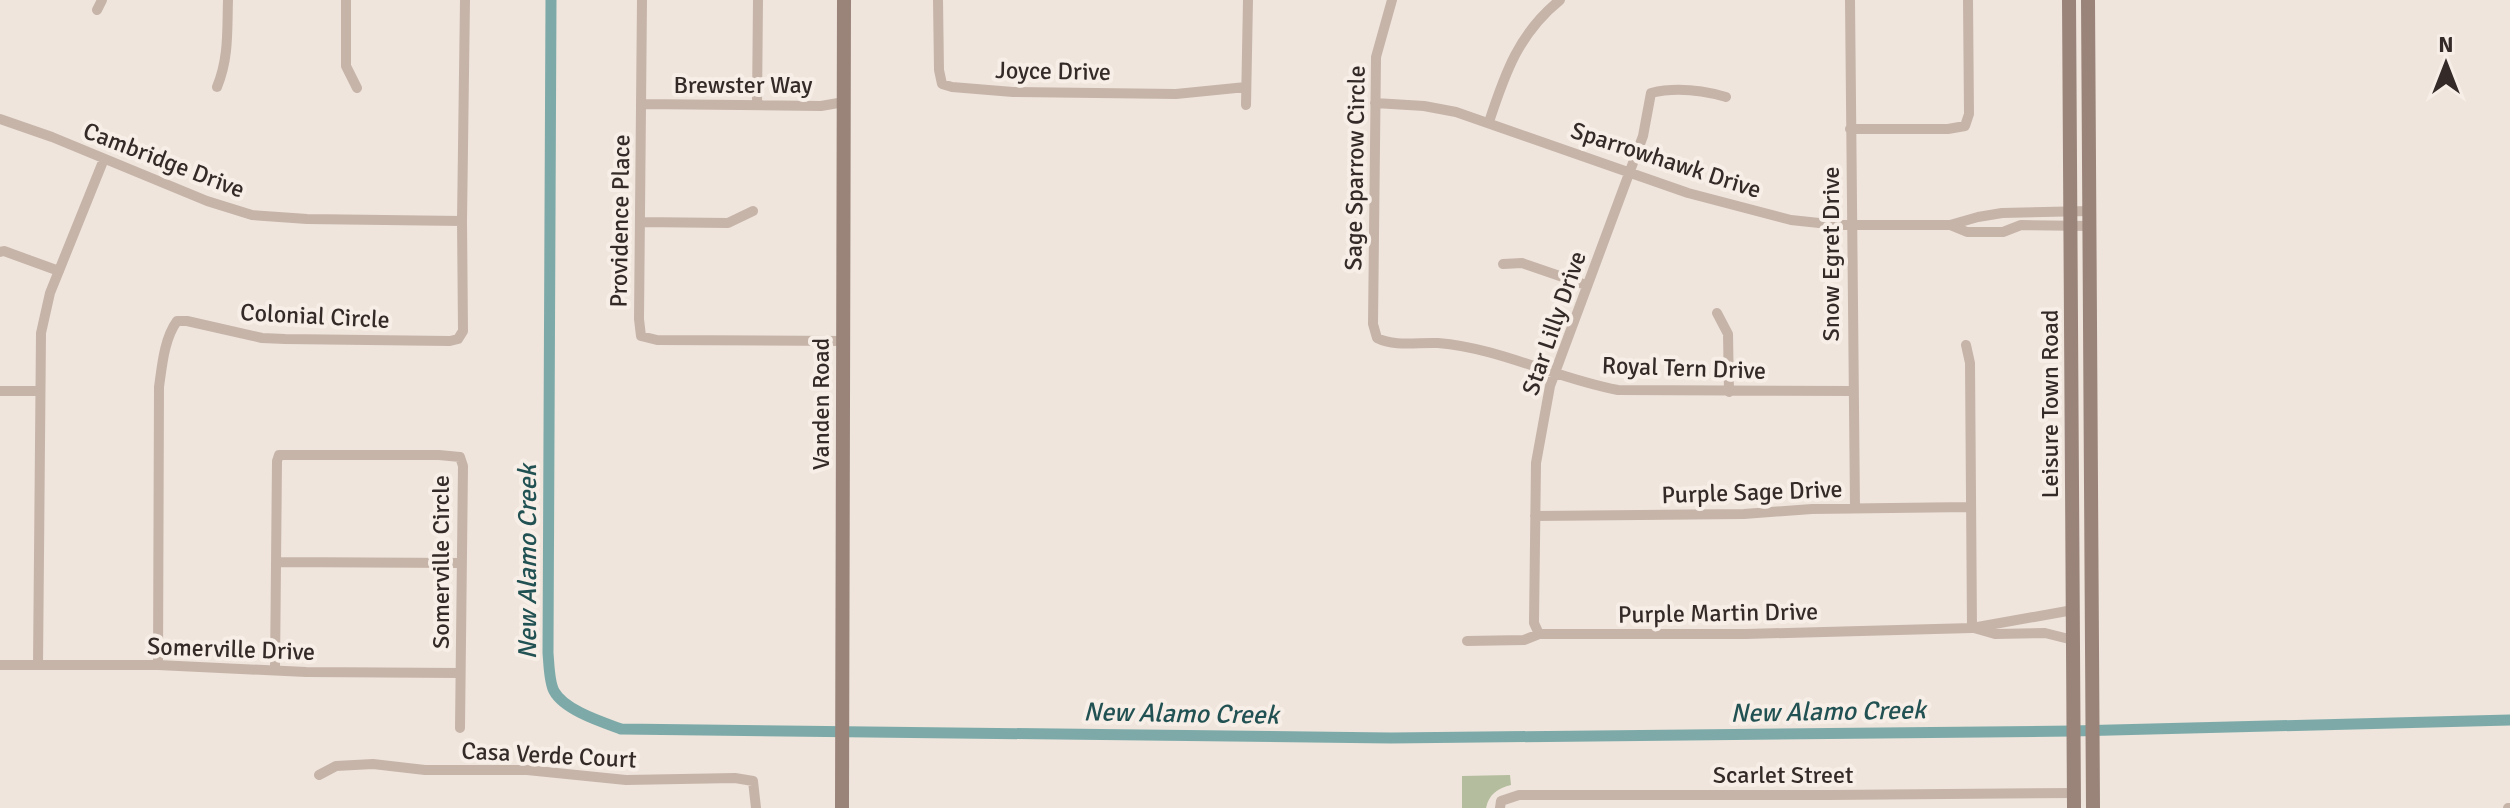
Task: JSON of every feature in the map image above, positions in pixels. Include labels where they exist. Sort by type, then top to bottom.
[{"type":"main road","name":"Vanden Road","points":[[842,808],[844,0]]},
{"type":"main road","name":"Leisure Town Road","points":[[2069,0],[2074,800]]},
{"type":"main road","name":"Leisure Town Road","points":[[2088,0],[2093,808]]},
{"type":"street","points":[[217,87],[225,69],[228,0]]},
{"type":"street","points":[[346,0],[346,66],[357,88]]},
{"type":"street","name":"Colonial Circle","points":[[158,665],[159,387],[171,329],[177,321],[262,338],[435,341],[458,339],[463,331],[465,0]]},
{"type":"street","name":"Providence Place","points":[[642,0],[641,336],[657,340],[843,341]]},
{"type":"street","points":[[757,105],[758,0]]},
{"type":"street","name":"Joyce Drive","points":[[938,0],[939,70],[942,84],[952,87],[1013,92],[1176,94],[1246,87]]},
{"type":"street","points":[[1246,105],[1248,0]]},
{"type":"street","name":"Sage Sparrow Circle","points":[[1377,338],[1373,324],[1376,57],[1392,0]]},
{"type":"street","points":[[1489,122],[1510,63],[1524,38],[1542,15],[1560,0]]},
{"type":"street","name":"Snow Egret Drive","points":[[1850,0],[1855,508]]},
{"type":"street","points":[[1850,129],[1948,129],[1965,126],[1969,114],[1968,0]]},
{"type":"street","name":"Star Lilly Drive","points":[[1539,634],[1534,623],[1536,463],[1554,374],[1643,136],[1651,93],[1665,90],[1706,91],[1726,97]]},
{"type":"street","name":"Brewster Way","points":[[641,104],[821,106],[844,102]]},
{"type":"street","name":"Sparrowhawk Drive","points":[[1375,103],[1424,106],[1489,122],[1688,193],[1791,220],[1851,225],[1950,225],[2002,213],[2089,218]]},
{"type":"street","name":"Cambridge Drive","points":[[0,119],[52,137],[207,201],[252,215],[307,219],[462,221]]},
{"type":"street","points":[[38,665],[43,315],[104,159]]},
{"type":"street","points":[[640,222],[728,223],[753,211]]},
{"type":"street","name":"Sparrowhawk Drive","points":[[1950,225],[1967,232],[2003,232],[2021,225],[2071,218]]},
{"type":"street","points":[[0,252],[59,271]]},
{"type":"street","points":[[1503,264],[1522,263],[1586,285]]},
{"type":"street","points":[[1717,313],[1728,334],[1729,392]]},
{"type":"street","name":"Royal Tern Drive","points":[[1377,338],[1393,343],[1465,346],[1618,390],[1852,391]]},
{"type":"street","points":[[1966,345],[1970,363],[1972,628]]},
{"type":"street","points":[[0,391],[40,391]]},
{"type":"street","name":"Somerville Circle","points":[[275,669],[279,455],[460,457],[463,466],[460,728]]},
{"type":"street","name":"Purple Sage Drive","points":[[1535,516],[1970,507]]},
{"type":"street","points":[[276,562],[461,563]]},
{"type":"street","name":"Purple Martin Drive","points":[[1467,641],[1524,640],[1539,634],[1746,634],[1972,628],[2073,610]]},
{"type":"street","name":"Purple Martin Drive","points":[[1972,628],[1995,634],[2045,633],[2073,640]]},
{"type":"street","name":"Somerville Drive","points":[[0,665],[158,665],[306,672],[460,673]]},
{"type":"street","name":"Casa Verde Court","points":[[319,775],[336,766],[373,764],[425,770],[527,770],[626,780],[735,778],[753,781],[756,808]]},
{"type":"street","name":"Scarlet Street","points":[[1500,808],[1501,801],[1519,795],[1829,795],[2074,800]]},
{"type":"street","points":[[1829,795],[1829,808]]},
{"type":"green space","points":[[1510,775],[1511,785],[1495,792],[1486,808],[1462,808],[1462,776]]},
{"type":"waterway","name":"New Alamo Creek","points":[[551,0],[549,667],[552,687],[559,698],[575,710],[604,723],[621,729],[1391,738],[2073,731],[2510,720]]}]
